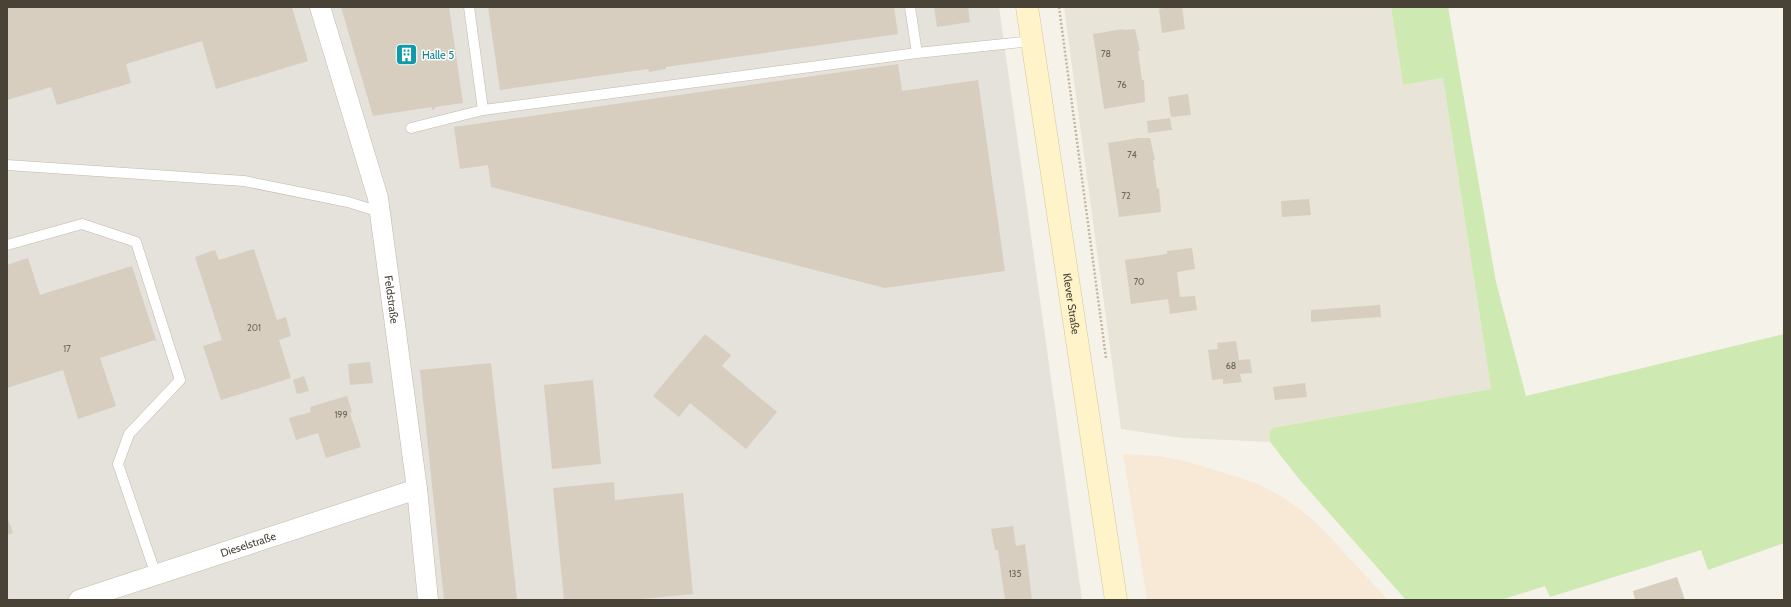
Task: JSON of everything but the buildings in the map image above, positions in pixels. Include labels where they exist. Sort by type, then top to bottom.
[{"type":"street","name":"Feldstraße","points":[[320,7],[378,198],[417,489],[428,600]]},
{"type":"street","name":"Klever Straße","points":[[1027,7],[1116,600]]},
{"type":"street","name":"Dieselstraße","points":[[79,600],[417,489]]},
{"type":"lane","points":[[469,7],[483,110]]},
{"type":"lane","points":[[910,7],[916,53]]},
{"type":"lane","points":[[410,128],[483,110],[916,53],[1032,42]]},
{"type":"lane","points":[[7,165],[244,182],[348,202],[380,212]]},
{"type":"lane","points":[[7,245],[82,224],[136,242],[180,380],[129,434],[118,464],[156,575]]},
{"type":"path","points":[[1059,7],[1107,366]]},
{"type":"shaded area","points":[[7,7],[999,7],[1082,600],[7,600]]},
{"type":"shaded area","points":[[1064,7],[1391,7],[1403,85],[1443,78],[1491,389],[1272,428],[1269,432],[1270,442],[1182,438],[1121,429]]},
{"type":"shaded area","points":[[1123,454],[1159,456],[1189,462],[1256,483],[1286,499],[1315,521],[1388,600],[1147,600]]},
{"type":"green space","points":[[1391,7],[1448,7],[1496,282],[1526,396],[1784,334],[1784,543],[1708,570],[1701,550],[1550,597],[1545,586],[1501,600],[1406,600],[1299,479],[1270,442],[1269,432],[1272,428],[1491,389],[1443,78],[1403,85]]},
{"type":"place","name":"Halle 5","points":[[406,55]]}]
